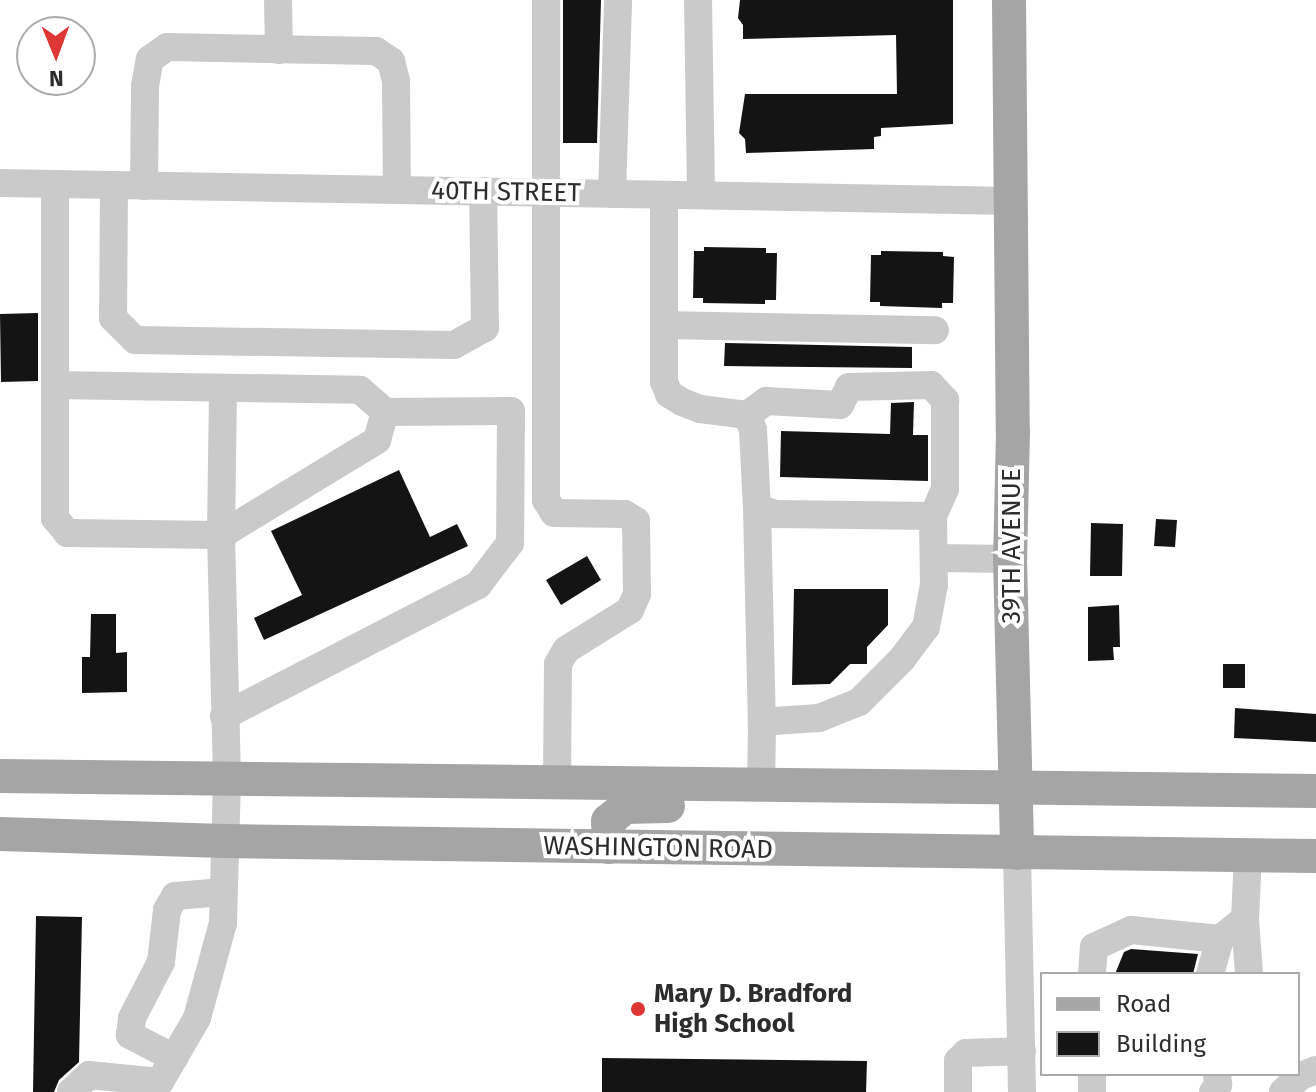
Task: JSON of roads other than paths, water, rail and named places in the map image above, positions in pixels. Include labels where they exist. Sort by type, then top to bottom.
[{"type":"main road","name":"39TH AVENUE","points":[[1009,0],[1012,201],[1010,559],[1017,853]]},
{"type":"main road","points":[[0,776],[1015,790],[1316,791]]},
{"type":"main road","points":[[609,847],[608,821],[625,807],[731,806],[771,786]]},
{"type":"main road","name":"WASHINGTON ROAD","points":[[0,834],[224,841],[1316,856]]},
{"type":"street","points":[[278,0],[279,50]]},
{"type":"street","points":[[546,0],[546,500],[554,513],[625,514],[636,521],[637,594],[630,610],[566,650],[558,664],[557,784]]},
{"type":"street","points":[[612,194],[618,0]]},
{"type":"street","points":[[698,0],[701,195]]},
{"type":"street","points":[[144,186],[145,86],[150,59],[167,47],[376,51],[391,61],[396,81],[397,190]]},
{"type":"street","name":"40TH STREET","points":[[0,183],[1012,201]]},
{"type":"street","points":[[55,184],[55,518],[67,533],[221,535],[377,440],[385,412]]},
{"type":"street","points":[[114,185],[113,318],[135,340],[422,345],[454,345],[485,328],[483,191]]},
{"type":"street","points":[[664,195],[664,382],[669,394],[700,409],[747,415],[766,401],[840,405],[849,387],[931,385],[945,400],[945,489],[933,516],[936,558],[926,627],[903,658],[859,702],[819,718],[774,721],[762,725]]},
{"type":"street","points":[[664,325],[935,330]]},
{"type":"street","points":[[55,385],[360,390],[385,412],[511,411],[510,543],[478,585],[224,716]]},
{"type":"street","points":[[162,1077],[197,1018],[223,923],[227,779],[221,535],[223,388]]},
{"type":"street","points":[[747,415],[753,430],[757,508],[762,725],[771,786]]},
{"type":"street","points":[[757,508],[776,514],[933,516]]},
{"type":"street","points":[[936,558],[1010,559]]},
{"type":"street","name":"39TH AVENUE","points":[[1017,853],[1022,1092]]},
{"type":"street","points":[[1248,855],[1245,919],[1249,972]]},
{"type":"street","points":[[162,1077],[130,1035],[132,1018],[161,962],[167,910],[175,896],[223,892]]},
{"type":"street","points":[[1211,972],[1220,939],[1245,919]]},
{"type":"street","points":[[1092,972],[1094,947],[1131,930],[1220,939]]},
{"type":"street","points":[[958,1092],[958,1061],[966,1053],[1022,1051]]},
{"type":"street","points":[[1283,1092],[1301,1076],[1316,1070]]},
{"type":"street","points":[[71,1092],[89,1075],[162,1077]]},
{"type":"place","name":"Mary D. Bradford High School","points":[[638,1009]]}]
